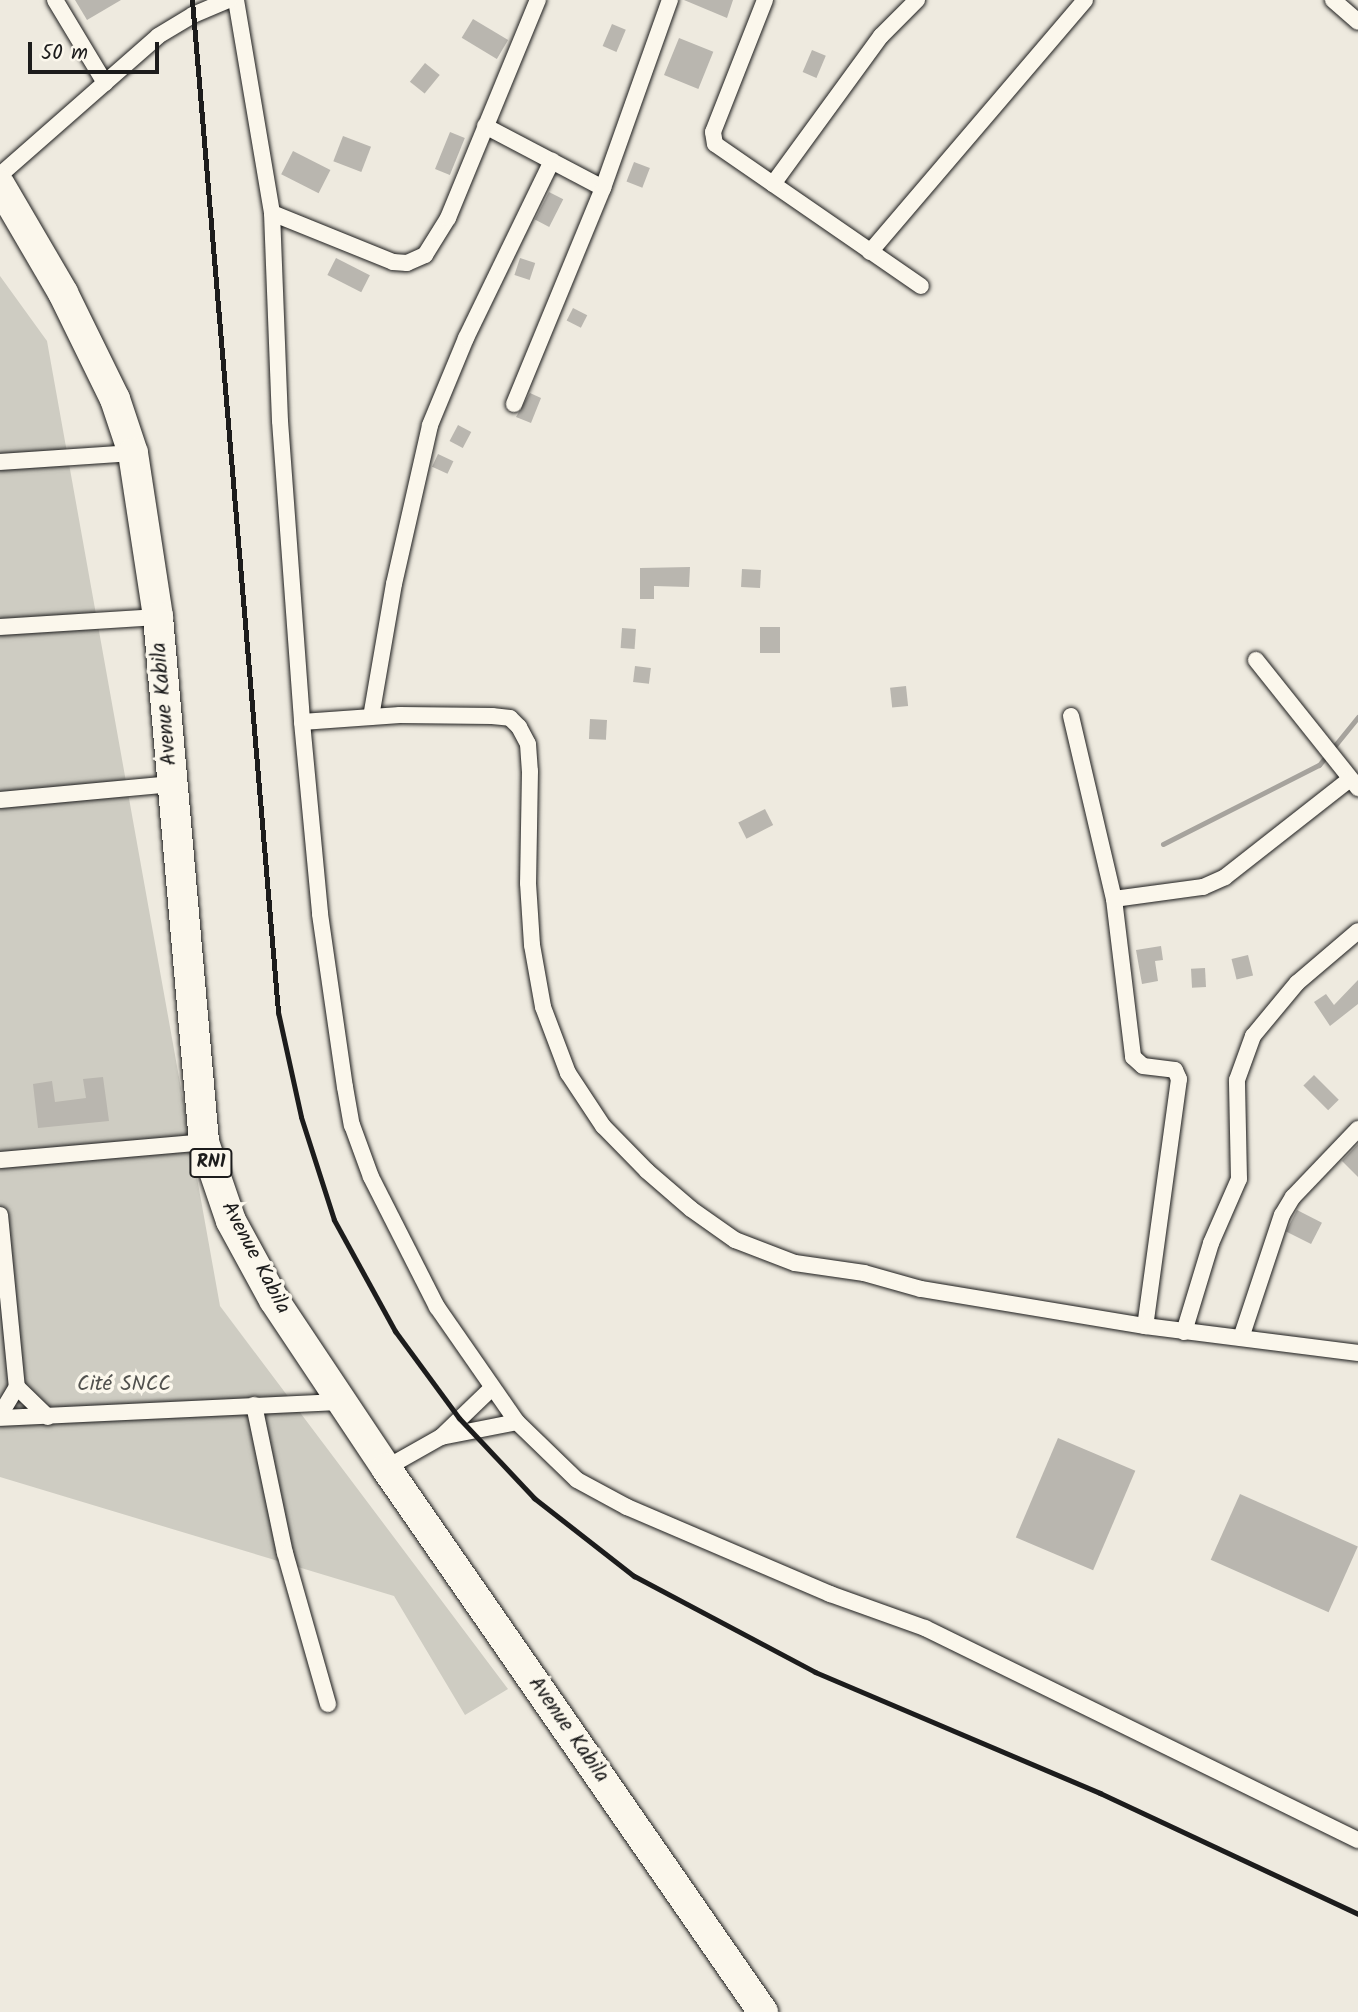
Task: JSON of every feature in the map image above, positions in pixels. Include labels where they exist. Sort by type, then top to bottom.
[{"type":"highway","name":"Avenue Kabila","points":[[0,185],[63,293],[110,387],[133,453],[158,617],[204,1142],[230,1221],[274,1300],[386,1468],[764,2012]]},
{"type":"street","points":[[55,0],[105,83]]},
{"type":"street","points":[[0,175],[158,36],[209,5],[229,0]]},
{"type":"street","points":[[236,0],[272,213],[280,421],[302,722],[320,914],[352,1125],[371,1177],[432,1296],[517,1422],[577,1480],[627,1507],[830,1594],[925,1628],[1358,1840]]},
{"type":"street","points":[[272,213],[393,262],[416,260],[433,247],[538,0]]},
{"type":"street","points":[[514,404],[603,188],[670,0]]},
{"type":"street","points":[[765,0],[713,138],[726,154],[921,286]]},
{"type":"street","points":[[773,184],[873,46],[917,0]]},
{"type":"street","points":[[870,252],[1084,0]]},
{"type":"street","points":[[1334,0],[1358,22]]},
{"type":"street","points":[[485,126],[603,188]]},
{"type":"street","points":[[371,717],[394,584],[430,425],[466,338],[552,161]]},
{"type":"street","points":[[0,462],[133,453]]},
{"type":"street","points":[[0,627],[158,617]]},
{"type":"street","points":[[1114,899],[1203,887],[1225,877],[1354,784],[1256,660]]},
{"type":"street","points":[[302,722],[371,717],[492,716],[510,718],[519,727],[528,744],[528,883],[543,1007],[568,1073],[603,1126],[691,1209],[735,1240],[794,1264],[1145,1326],[1358,1353]]},
{"type":"street","points":[[1071,716],[1114,899],[1133,1057],[1143,1066],[1175,1070],[1179,1079],[1145,1326]]},
{"type":"street","points":[[0,800],[172,784]]},
{"type":"street","points":[[1184,1332],[1211,1243],[1239,1179],[1237,1080],[1253,1036],[1297,983],[1358,931]]},
{"type":"street","points":[[1241,1338],[1282,1214],[1293,1197],[1358,1129]]},
{"type":"street","points":[[0,1160],[204,1142]]},
{"type":"street","points":[[0,1215],[17,1387],[0,1417],[48,1417],[342,1402]]},
{"type":"street","points":[[17,1387],[48,1417]]},
{"type":"street","points":[[386,1468],[441,1437],[492,1388]]},
{"type":"street","points":[[254,1405],[285,1553],[328,1704]]},
{"type":"street","points":[[441,1437],[517,1422]]},
{"type":"green space","name":"Cité SNCC","points":[[0,276],[47,341],[220,1306],[508,1689],[465,1715],[394,1596],[0,1477]]},
{"type":"building","points":[[75,0],[121,0],[87,20]]},
{"type":"building","points":[[684,0],[733,0],[727,18]]},
{"type":"building","points":[[473,19],[508,40],[497,59],[462,38]]},
{"type":"building","points":[[612,24],[626,30],[616,52],[603,46]]},
{"type":"building","points":[[679,38],[713,52],[698,89],[664,75]]},
{"type":"building","points":[[812,50],[826,56],[816,78],[803,72]]},
{"type":"building","points":[[425,63],[440,75],[425,94],[410,82]]},
{"type":"building","points":[[450,132],[465,138],[450,175],[435,169]]},
{"type":"building","points":[[343,136],[371,147],[361,172],[333,161]]},
{"type":"building","points":[[293,151],[330,170],[319,193],[281,174]]},
{"type":"building","points":[[634,162],[650,168],[642,188],[626,182]]},
{"type":"building","points":[[549,192],[563,199],[549,227],[535,220]]},
{"type":"building","points":[[336,258],[370,275],[361,292],[327,275]]},
{"type":"building","points":[[520,258],[535,263],[530,280],[514,275]]},
{"type":"building","points":[[573,308],[587,315],[581,328],[567,320]]},
{"type":"building","points":[[530,393],[541,398],[531,423],[516,417]]},
{"type":"building","points":[[458,425],[471,432],[463,448],[450,441]]},
{"type":"building","points":[[438,454],[453,461],[447,474],[432,467]]},
{"type":"building","points":[[690,567],[689,587],[654,586],[654,599],[640,599],[640,568]]},
{"type":"building","points":[[742,569],[761,570],[760,588],[741,587]]},
{"type":"building","points":[[760,627],[780,627],[780,653],[760,653]]},
{"type":"building","points":[[622,628],[636,629],[635,649],[621,648]]},
{"type":"building","points":[[635,666],[651,668],[649,684],[633,682]]},
{"type":"building","points":[[906,686],[908,706],[892,708],[890,688]]},
{"type":"building","points":[[590,719],[607,720],[606,740],[589,739]]},
{"type":"building","points":[[765,809],[773,825],[746,839],[738,823]]},
{"type":"building","points":[[1161,946],[1163,960],[1155,961],[1158,981],[1142,984],[1136,950]]},
{"type":"building","points":[[1248,955],[1253,975],[1237,979],[1232,959]]},
{"type":"building","points":[[1205,968],[1206,987],[1192,988],[1191,969]]},
{"type":"building","points":[[1358,980],[1358,1004],[1330,1026],[1314,1002],[1326,994],[1334,1005]]},
{"type":"building","points":[[1314,1075],[1339,1100],[1328,1110],[1303,1086]]},
{"type":"building","points":[[103,1077],[109,1121],[38,1128],[33,1084],[52,1081],[55,1102],[86,1098],[83,1079]]},
{"type":"building","points":[[1358,1144],[1358,1177],[1342,1161]]},
{"type":"building","points":[[1297,1210],[1322,1223],[1311,1244],[1286,1231]]},
{"type":"building","points":[[1058,1438],[1135,1471],[1093,1570],[1016,1537]]},
{"type":"building","points":[[1240,1494],[1358,1546],[1329,1612],[1211,1560]]},
{"type":"waterway","points":[[1163,844],[1319,765],[1358,717]]},
{"type":"railway","points":[[192,0],[278,1012],[301,1117],[334,1220],[395,1331],[459,1418],[534,1498],[634,1576],[815,1672],[1100,1793],[1358,1914]]}]
